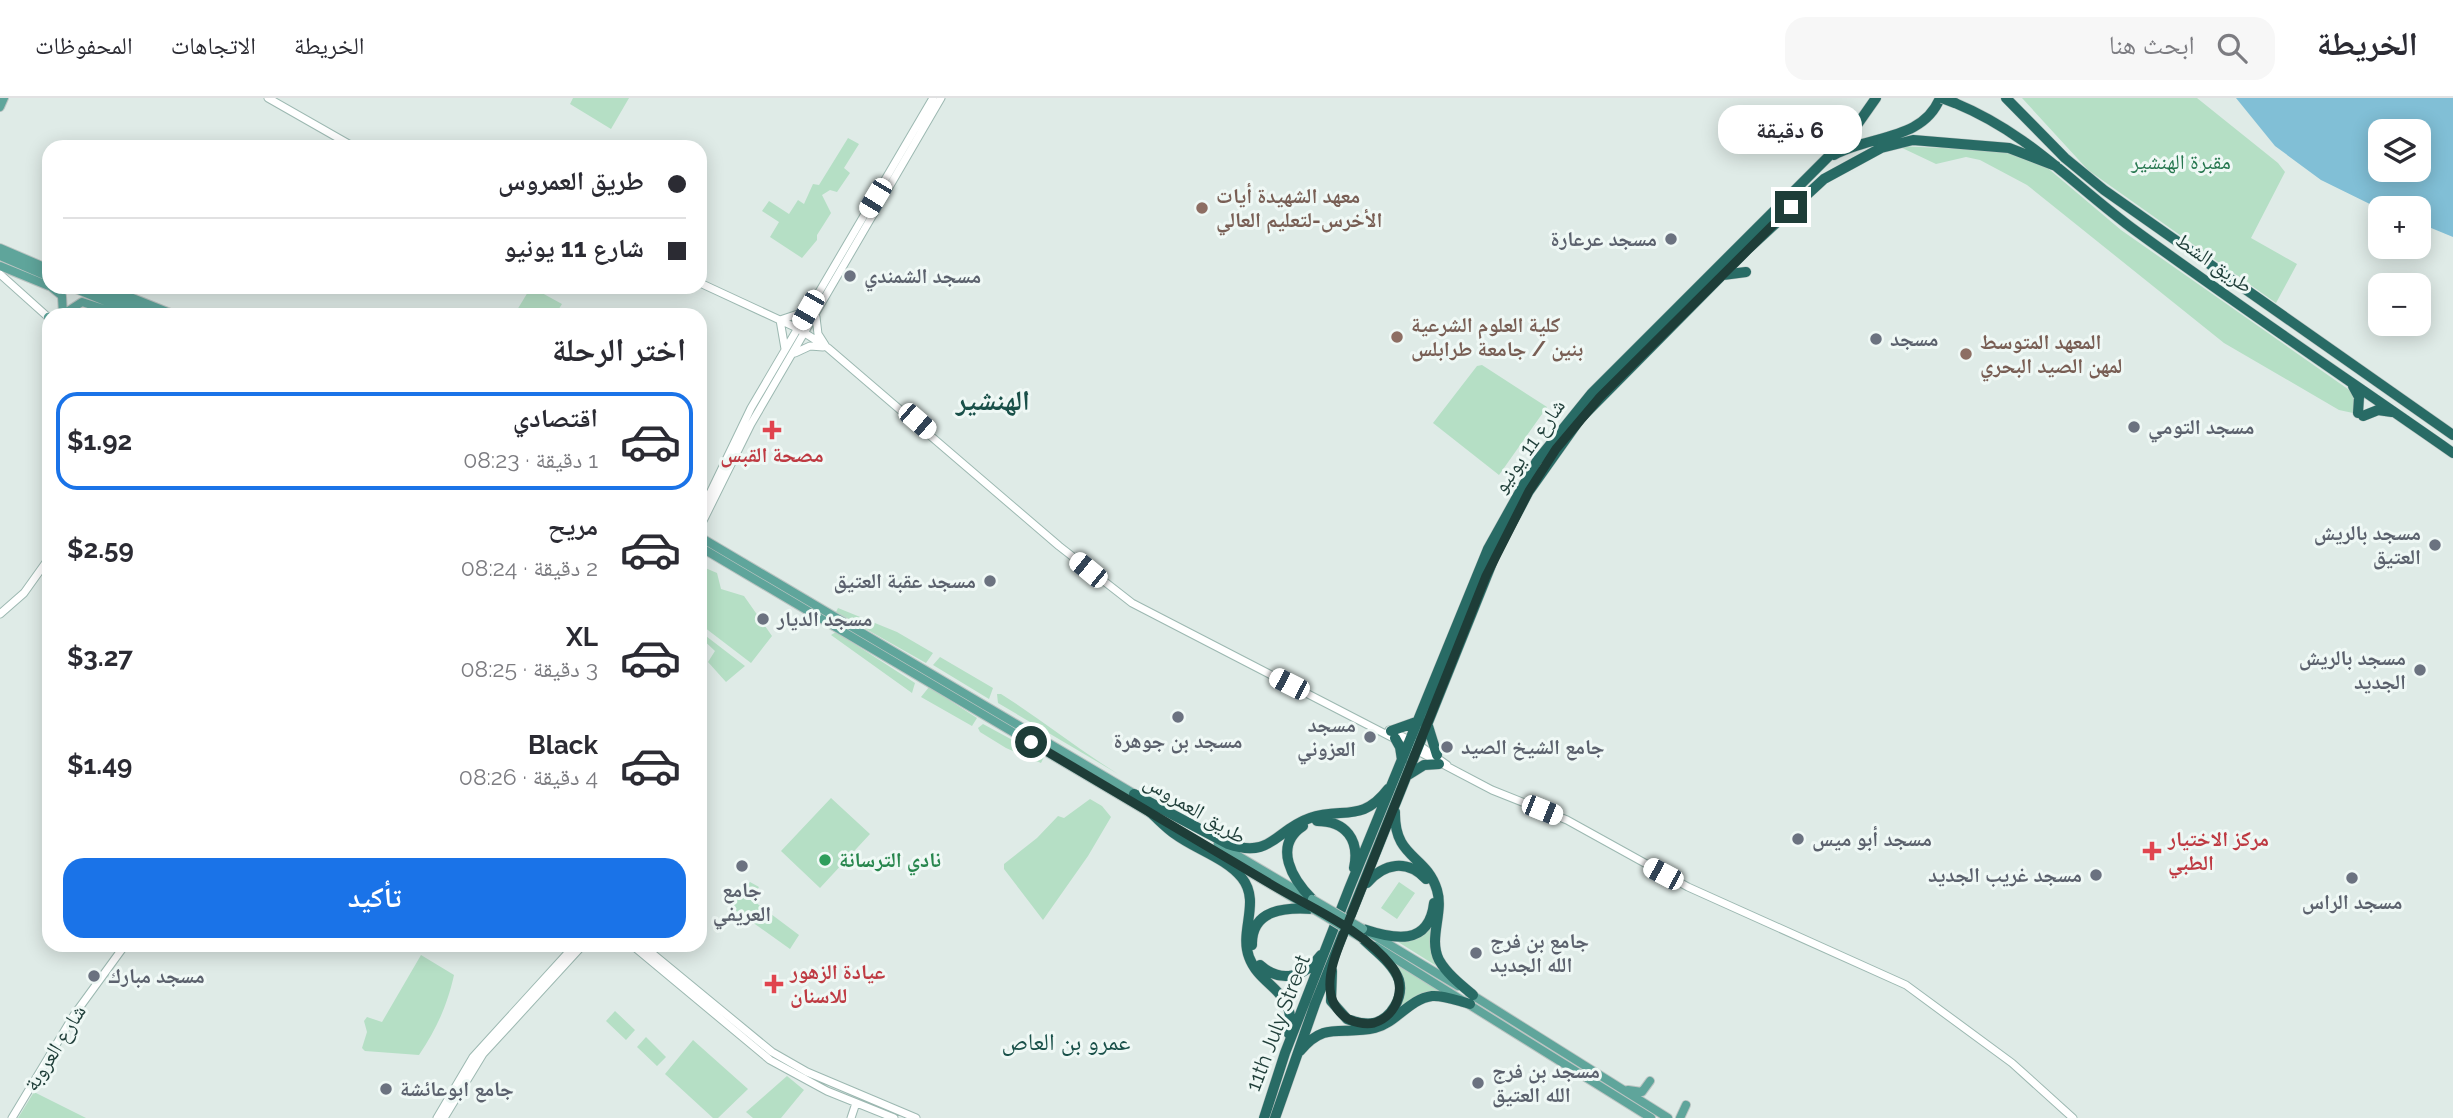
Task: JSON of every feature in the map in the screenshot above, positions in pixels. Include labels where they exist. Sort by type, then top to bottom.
[{"type":"highway","name":"شارع 11 يونيو","points":[[1333,947],[1349,890],[1402,776],[1517,494],[1550,444],[1863,120],[1877,98]]},
{"type":"highway","name":"طريق الشط","points":[[2006,98],[2065,158],[2104,190],[2453,435]]},
{"type":"highway","points":[[1823,162],[1851,146],[1910,130],[1928,118],[1946,99]]},
{"type":"highway","points":[[1895,143],[1926,126],[1946,99]]},
{"type":"highway","name":"طريق الشط","points":[[1946,99],[2013,131],[2144,236],[2453,453]]},
{"type":"highway","name":"شارع 11 يونيو","points":[[1636,354],[1824,179],[1862,156],[1895,143],[1931,140],[2009,148],[2056,166]]},
{"type":"highway","points":[[1720,277],[1732,272],[1746,271],[1748,249]]},
{"type":"highway","points":[[2348,380],[2359,397],[2360,415],[2378,410],[2395,413]]},
{"type":"highway","points":[[1134,794],[1228,844],[1258,849],[1307,819],[1357,813],[1370,807],[1402,776],[1438,760],[1424,721],[1393,735],[1401,747],[1402,763]]},
{"type":"highway","name":"شارع 11 يونيو","points":[[1353,912],[1395,806],[1402,763],[1414,746]]},
{"type":"highway","points":[[1395,806],[1397,837],[1406,852],[1432,877],[1438,893],[1436,943],[1439,960],[1471,1000]]},
{"type":"highway","points":[[1150,812],[1175,834],[1231,868],[1248,887],[1251,901],[1248,955],[1253,966],[1287,1003],[1290,1055]]},
{"type":"highway","points":[[1333,947],[1307,970],[1296,976],[1281,977],[1268,972],[1252,951],[1252,938],[1256,925],[1266,914],[1279,908],[1313,904],[1294,878],[1287,853],[1290,840],[1307,823],[1332,822],[1344,828],[1352,838],[1356,857],[1349,890]]},
{"type":"highway","points":[[1361,892],[1381,870],[1404,866],[1425,878],[1434,902],[1428,922],[1412,936],[1363,934]]},
{"type":"highway","name":"11th July Street","points":[[1333,947],[1353,912]]},
{"type":"highway","points":[[1333,947],[1329,988],[1331,1000],[1337,1010],[1347,1019],[1360,1023],[1373,1023],[1385,1018],[1400,996],[1399,982],[1393,968],[1363,934]]},
{"type":"highway","points":[[1269,1117],[1278,1106],[1290,1055],[1333,947]]},
{"type":"highway","points":[[1290,1055],[1318,1034],[1331,1029],[1378,1028],[1420,1000],[1443,997],[1471,1000]]},
{"type":"highway","name":"11th July Street","points":[[1269,1117],[1290,1055]]},
{"type":"main road","points":[[0,107],[4,98]]},
{"type":"main road","points":[[268,98],[342,140]]},
{"type":"main road","points":[[707,510],[751,408],[933,98]]},
{"type":"main road","points":[[707,502],[941,98]]},
{"type":"main road","points":[[0,246],[42,263]]},
{"type":"main road","points":[[0,256],[42,274]]},
{"type":"main road","points":[[0,266],[42,284]]},
{"type":"main road","points":[[0,274],[42,312]]},
{"type":"main road","points":[[707,286],[797,328],[828,348],[1074,559],[1132,603],[1393,735],[1453,771],[1567,820],[1688,887],[1906,985],[2012,1063],[2073,1118]]},
{"type":"main road","points":[[108,295],[128,308]]},
{"type":"main road","points":[[108,295],[142,308]]},
{"type":"main road","points":[[108,295],[152,308]]},
{"type":"main road","points":[[73,308],[82,302],[100,308]]},
{"type":"main road","points":[[780,320],[808,310]]},
{"type":"main road","points":[[816,314],[818,334],[828,348]]},
{"type":"main road","points":[[780,320],[785,350]]},
{"type":"main road","points":[[793,354],[810,346],[828,348]]},
{"type":"main road","name":"طريق العمروس","points":[[707,541],[1134,794],[1615,1090],[1668,1118]]},
{"type":"main road","name":"طريق العمروس","points":[[707,551],[1150,812],[1313,904]]},
{"type":"main road","points":[[0,614],[24,593],[42,568]]},
{"type":"main road","name":"شارع العروبة","points":[[12,1118],[74,1015],[120,952]]},
{"type":"main road","points":[[437,1118],[473,1057],[569,952]]},
{"type":"main road","points":[[444,1118],[483,1054],[577,952]]},
{"type":"main road","points":[[640,952],[789,1072],[894,1118]]},
{"type":"main road","points":[[651,952],[772,1052],[817,1077],[916,1118]]},
{"type":"main road","points":[[1615,1090],[1640,1093],[1650,1081]]},
{"type":"main road","points":[[1615,1090],[1641,1118]]},
{"type":"main road","name":"طريق العمروس","points":[[1615,1090],[1651,1118]]},
{"type":"main road","points":[[851,1118],[856,1103]]},
{"type":"main road","points":[[1680,1118],[1686,1105]]},
{"type":"green space","points":[[573,98],[629,98],[611,129],[570,104]]},
{"type":"green space","name":"مقبرة الهنشير","points":[[2022,98],[2197,98],[2278,163],[2285,172],[2251,238],[2297,264],[2276,303],[2088,170]]},
{"type":"green space","points":[[848,138],[859,144],[844,168],[850,173],[837,192],[830,190],[822,195],[831,213],[817,235],[817,240],[802,258],[770,237],[779,222],[762,211],[769,201],[789,214],[798,200],[804,204],[813,184],[819,185]]},
{"type":"green space","points":[[1898,146],[2008,151],[2044,165],[2121,230],[2355,394],[2353,413],[2339,410],[2224,343],[2027,185],[1980,160],[1966,157],[1936,164]]},
{"type":"green space","points":[[527,294],[544,294],[562,304],[559,308],[518,308]]},
{"type":"green space","points":[[1482,365],[1547,407],[1499,475],[1433,423],[1477,366]]},
{"type":"green space","points":[[707,569],[717,573],[721,589],[744,596],[772,636],[751,663],[707,629]]},
{"type":"green space","points":[[838,608],[897,632],[933,653],[926,663],[836,612]]},
{"type":"green space","points":[[836,632],[915,683],[912,693],[831,635]]},
{"type":"green space","points":[[707,637],[745,666],[726,682],[708,662],[715,651],[707,644]]},
{"type":"green space","points":[[940,657],[993,688],[989,699],[933,665]]},
{"type":"green space","points":[[929,687],[977,718],[972,726],[921,697]]},
{"type":"green space","points":[[997,694],[1001,694],[1118,774],[998,703]]},
{"type":"green space","points":[[983,724],[1044,757],[1041,763],[1006,748],[980,732],[978,728]]},
{"type":"green space","points":[[831,798],[870,834],[820,888],[781,851]]},
{"type":"green space","points":[[1090,799],[1102,806],[1111,817],[1088,856],[1043,920],[1004,869],[1004,864],[1037,838],[1058,816],[1064,818]]},
{"type":"green space","points":[[750,882],[759,887],[751,899],[799,935],[790,949],[731,907],[732,899]]},
{"type":"green space","points":[[1399,882],[1415,893],[1397,919],[1381,908]]},
{"type":"green space","points":[[1435,915],[1443,970],[1395,940],[1410,939]]},
{"type":"green space","points":[[421,955],[454,975],[445,1007],[431,1035],[419,1055],[365,1051],[362,1048],[367,1032],[364,1021],[367,1017],[382,1022]]},
{"type":"green space","points":[[1395,963],[1448,995],[1433,993],[1392,1017],[1400,1003],[1403,990],[1402,977]]},
{"type":"green space","points":[[615,1011],[635,1030],[626,1040],[606,1021]]},
{"type":"green space","points":[[646,1037],[666,1057],[657,1066],[637,1047]]},
{"type":"green space","points":[[693,1040],[748,1089],[718,1118],[713,1118],[665,1074]]},
{"type":"green space","points":[[787,1076],[804,1090],[781,1118],[753,1118],[746,1112]]},
{"type":"green space","points":[[34,1092],[86,1118],[18,1118]]},
{"type":"water","points":[[2236,98],[2453,98],[2453,237],[2431,228],[2431,196],[2368,196],[2368,203],[2321,180],[2275,146]]},
{"type":"place","name":"معهد الشهيدة أيات الأخرس-لتعليم العالي","points":[[1202,208]]},
{"type":"place","name":"مسجد عرعارة","points":[[1671,239]]},
{"type":"place","name":"مسجد الشمندي","points":[[850,276]]},
{"type":"place","name":"كلية العلوم الشرعية بنين / جامعة طرابلس","points":[[1397,337]]},
{"type":"place","name":"مسجد","points":[[1876,339]]},
{"type":"place","name":"المعهد المتوسط لمهن الصيد البحري","points":[[1966,354]]},
{"type":"place","name":"مسجد التومي","points":[[2134,427]]},
{"type":"place","name":"مصحة القبس","points":[[772,430]]},
{"type":"place","name":"مسجد بالريش العتيق","points":[[2435,545]]},
{"type":"place","name":"مسجد عقبة العتيق","points":[[990,581]]},
{"type":"place","name":"مسجد الديار","points":[[763,619]]},
{"type":"place","name":"مسجد بالريش الجديد","points":[[2420,670]]},
{"type":"place","name":"مسجد بن جوهرة","points":[[1178,717]]},
{"type":"place","name":"مسجد العزوني","points":[[1370,737]]},
{"type":"place","name":"جامع الشيخ الصيد","points":[[1447,747]]},
{"type":"place","name":"مسجد أبو ميس","points":[[1798,839]]},
{"type":"place","name":"مركز الاختيار الطبي","points":[[2152,851]]},
{"type":"place","name":"نادي الترسانة","points":[[825,860]]},
{"type":"place","name":"جامع العريفي","points":[[742,866]]},
{"type":"place","name":"مسجد غريب الجديد","points":[[2096,875]]},
{"type":"place","name":"مسجد الراس","points":[[2352,878]]},
{"type":"place","name":"جامع بن فرج الله الجديد","points":[[1476,953]]},
{"type":"place","name":"مسجد مبارك","points":[[94,976]]},
{"type":"place","name":"عيادة الزهور للاسنان","points":[[774,984]]},
{"type":"place","name":"مسجد بن فرج الله العتيق","points":[[1478,1083]]},
{"type":"place","name":"جامع ابوعائشة","points":[[386,1089]]},
{"type":"district","name":"الهنشير","points":[[993,400]]},
{"type":"district","name":"عمرو بن العاص","points":[[1066,1042]]},
{"type":"route","points":[[1031,742],[1268,882],[1330,919],[1346,929],[1363,939],[1393,968],[1399,982],[1400,996],[1385,1018],[1373,1023],[1360,1023],[1347,1019],[1337,1010],[1331,1000],[1329,988],[1336,954],[1340,944],[1346,928],[1416,751],[1486,576],[1506,532],[1542,470],[1580,419],[1791,207]]}]
